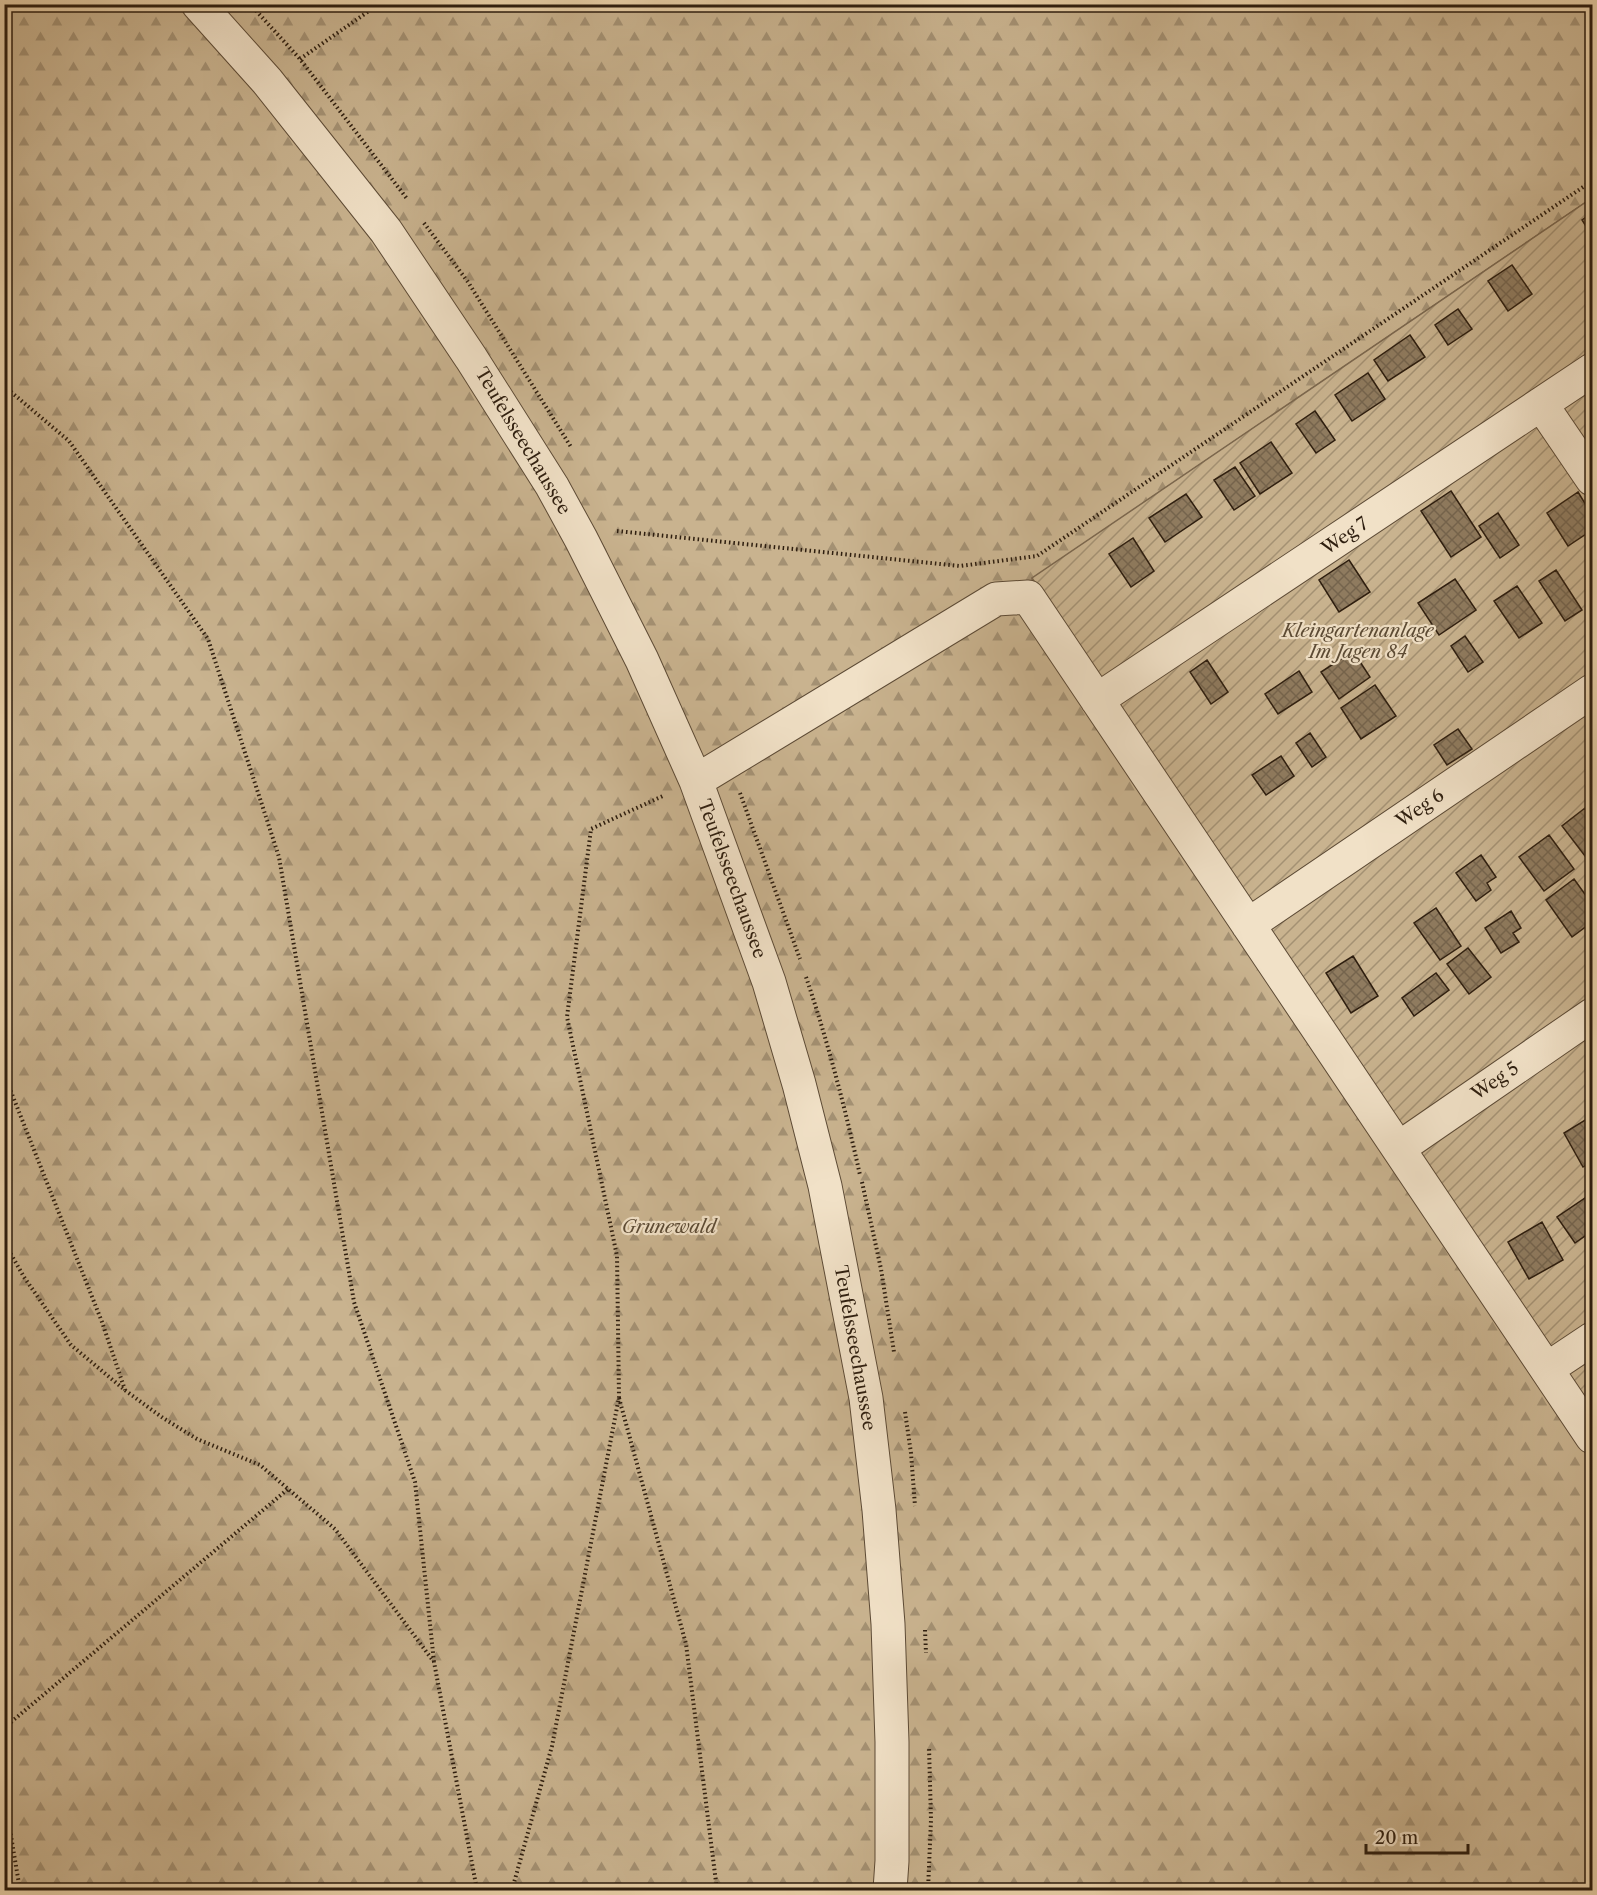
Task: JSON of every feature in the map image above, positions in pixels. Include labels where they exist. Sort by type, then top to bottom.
[{"type":"street","name":"Teufelsseechaussee","points":[[198,4],[267,81],[386,231],[471,358],[552,486],[582,539],[642,660],[696,781],[769,982],[799,1084],[827,1197],[866,1398],[888,1624],[892,1742],[890,1890]]},
{"type":"street","name":"Weg 7","points":[[1097,700],[1593,370]]},
{"type":"street","points":[[1541,404],[1593,479]]},
{"type":"street","points":[[696,781],[996,599],[1028,597],[1593,1437]]},
{"type":"street","name":"Weg 6","points":[[1248,925],[1593,691]]},
{"type":"street","name":"Weg 5","points":[[1399,1148],[1593,1015]]},
{"type":"street","points":[[1547,1370],[1593,1339]]},
{"type":"path","points":[[250,4],[300,59],[379,4]]},
{"type":"path","points":[[617,531],[960,566],[1037,556],[1593,181]]},
{"type":"path","points":[[4,386],[69,441],[208,639],[279,857],[354,1302],[415,1482],[434,1662],[477,1890]]},
{"type":"path","points":[[512,1890],[552,1746],[619,1397],[617,1256],[567,1017],[591,829],[696,781]]},
{"type":"path","points":[[4,1074],[102,1322],[126,1391]]},
{"type":"path","points":[[4,1242],[24,1277],[71,1345],[126,1391],[197,1439],[260,1465],[335,1530],[434,1662]]},
{"type":"path","points":[[619,1397],[686,1644],[717,1890]]},
{"type":"path","points":[[4,1728],[288,1489]]},
{"type":"path","points":[[4,1794],[20,1890]]},
{"type":"green space","name":"Grunewald","points":[[5,5],[1592,5],[1592,198],[1032,579],[1592,1410],[1592,1890],[5,1890]]},
{"type":"green space","name":"Kleingartenanlage Im Jagen 84","points":[[1592,198],[1592,1410],[1032,578]]},
{"type":"building","points":[[1592,213],[1592,236],[1582,220]]},
{"type":"building","points":[[1512,265],[1532,294],[1508,311],[1488,281]]},
{"type":"building","points":[[1458,309],[1472,329],[1448,345],[1435,325]]},
{"type":"building","points":[[1410,335],[1425,357],[1388,381],[1374,360]]},
{"type":"building","points":[[1368,373],[1385,399],[1352,421],[1335,395]]},
{"type":"building","points":[[1315,411],[1335,440],[1316,453],[1296,424]]},
{"type":"building","points":[[1271,442],[1292,473],[1260,494],[1240,463]]},
{"type":"building","points":[[1235,467],[1255,496],[1234,510],[1214,480]]},
{"type":"building","points":[[1451,491],[1481,537],[1451,557],[1421,511]]},
{"type":"building","points":[[1578,492],[1592,515],[1592,530],[1568,546],[1547,513]]},
{"type":"building","points":[[1186,494],[1202,517],[1165,542],[1149,518]]},
{"type":"building","points":[[1498,513],[1519,545],[1500,558],[1479,526]]},
{"type":"building","points":[[1133,538],[1154,571],[1131,587],[1109,554]]},
{"type":"building","points":[[1349,560],[1370,592],[1339,612],[1319,580]]},
{"type":"building","points":[[1556,570],[1582,610],[1565,621],[1539,581]]},
{"type":"building","points":[[1455,579],[1476,610],[1439,635],[1418,603]]},
{"type":"building","points":[[1517,586],[1542,623],[1519,638],[1494,601]]},
{"type":"building","points":[[1465,636],[1483,662],[1468,672],[1451,646]]},
{"type":"building","points":[[1353,651],[1370,677],[1339,699],[1321,672]]},
{"type":"building","points":[[1207,660],[1228,692],[1211,704],[1190,672]]},
{"type":"building","points":[[1299,671],[1312,692],[1278,714],[1265,694]]},
{"type":"building","points":[[1375,685],[1396,716],[1361,739],[1341,708]]},
{"type":"building","points":[[1458,729],[1472,749],[1447,765],[1434,745]]},
{"type":"building","points":[[1310,733],[1326,757],[1312,767],[1296,743]]},
{"type":"building","points":[[1281,756],[1294,776],[1266,795],[1252,775]]},
{"type":"building","points":[[1585,808],[1592,819],[1592,851],[1585,856],[1562,826]]},
{"type":"building","points":[[1549,835],[1574,869],[1544,891],[1519,857]]},
{"type":"building","points":[[1481,855],[1496,877],[1487,883],[1491,890],[1476,901],[1456,873]]},
{"type":"building","points":[[1574,879],[1592,904],[1592,922],[1572,937],[1546,900]]},
{"type":"building","points":[[1436,908],[1461,946],[1440,960],[1414,923]]},
{"type":"building","points":[[1511,911],[1521,928],[1513,933],[1519,942],[1501,953],[1485,928]]},
{"type":"building","points":[[1468,948],[1491,977],[1469,994],[1447,964]]},
{"type":"building","points":[[1353,956],[1378,996],[1351,1013],[1326,973]]},
{"type":"building","points":[[1436,973],[1449,990],[1414,1016],[1402,998]]},
{"type":"building","points":[[1590,1117],[1592,1161],[1583,1167],[1564,1133]]},
{"type":"building","points":[[1591,1194],[1592,1231],[1575,1243],[1557,1217]]},
{"type":"building","points":[[1542,1222],[1563,1260],[1529,1279],[1508,1242]]}]
